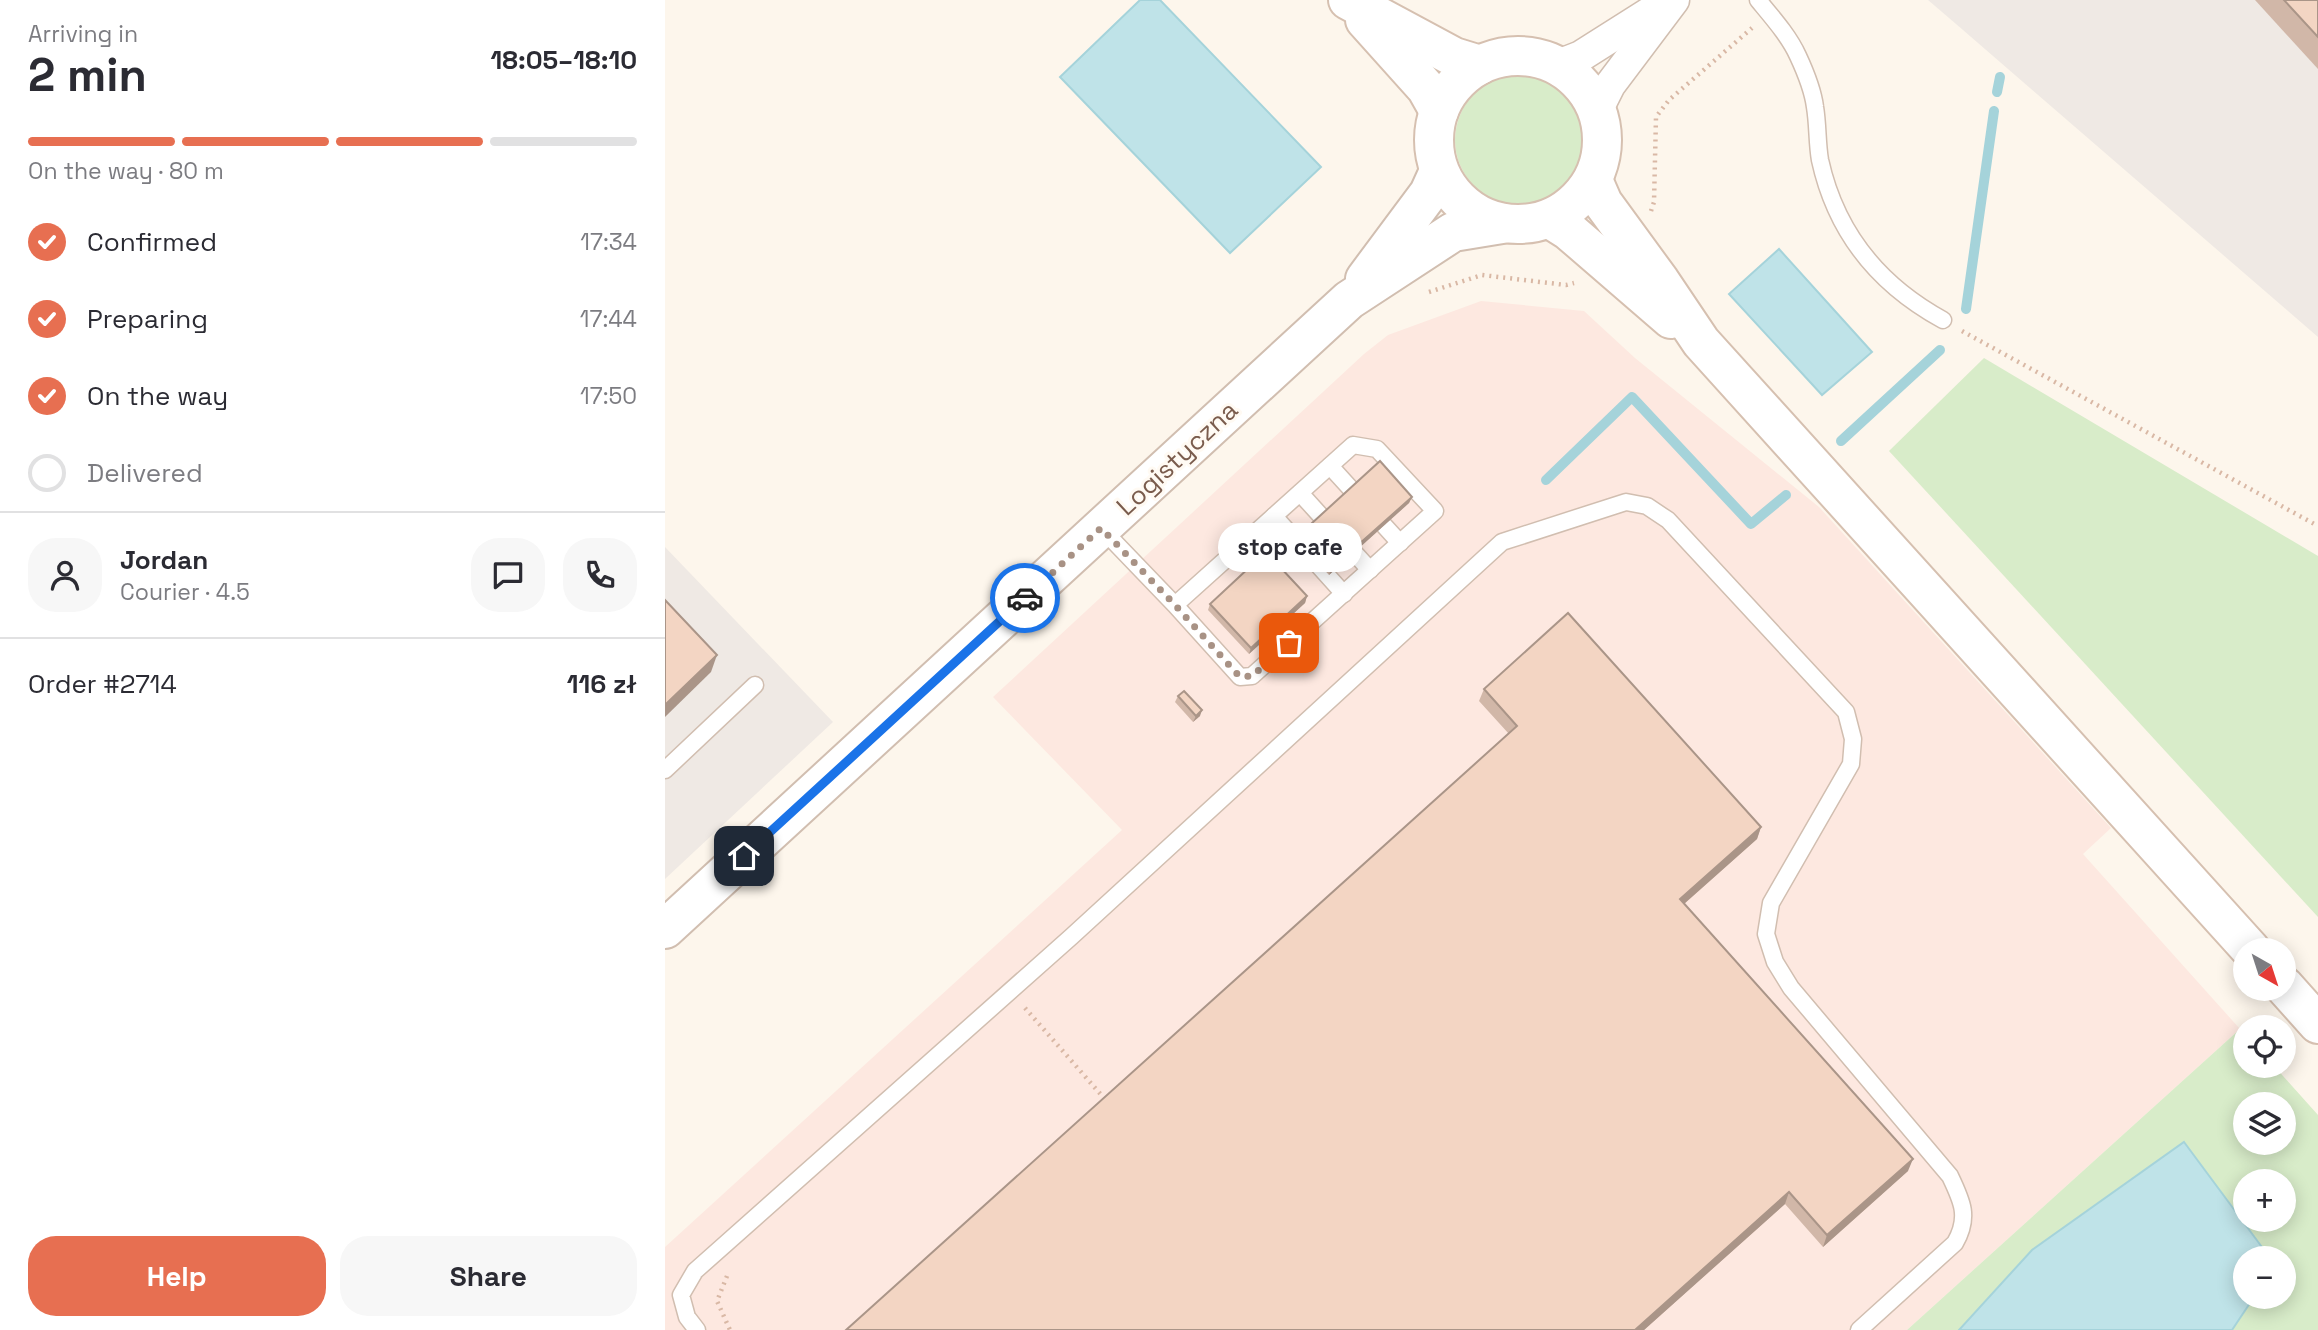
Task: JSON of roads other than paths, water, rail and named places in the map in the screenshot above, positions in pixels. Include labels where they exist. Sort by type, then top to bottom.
[{"type":"main road","points":[[1348,0],[1454,58],[1480,65]]},
{"type":"main road","points":[[1348,0],[1426,88],[1439,111]]},
{"type":"main road","points":[[1506,56],[1533,57],[1558,65],[1582,84],[1598,109],[1603,145],[1593,180],[1575,203],[1550,219],[1527,225],[1502,224],[1476,214],[1454,196],[1439,172],[1433,141],[1445,96],[1455,84],[1480,65],[1506,56]]},
{"type":"main road","name":"Logistyczna","points":[[1349,300],[1429,193],[1439,172]]},
{"type":"main road","points":[[1593,180],[1604,203],[1661,281],[1700,342]]},
{"type":"main road","points":[[1550,219],[1569,231],[1643,297],[1700,342],[2240,938]]},
{"type":"main road","name":"Logistyczna","points":[[665,929],[1349,300],[1453,232],[1502,224]]},
{"type":"main road","points":[[2296,999],[2318,1024]]},
{"type":"street","points":[[1558,65],[1581,56],[1671,0]]},
{"type":"street","points":[[1598,109],[1610,85],[1671,0]]},
{"type":"lane","points":[[1758,0],[1798,56],[1815,106],[1820,159],[1830,194],[1846,228],[1870,262],[1894,289],[1943,320]]},
{"type":"lane","points":[[1101,528],[1240,677],[1252,676],[1435,511],[1377,449],[1353,445],[1175,605]]},
{"type":"lane","points":[[1330,466],[1400,542]]},
{"type":"lane","points":[[1300,493],[1370,570]]},
{"type":"lane","points":[[697,1330],[687,1317],[681,1295],[695,1271],[1071,937],[1502,542],[1626,502],[1647,506],[1668,520],[1846,712],[1853,739],[1851,764],[1771,903],[1766,934],[1775,962],[1791,988],[1950,1176],[1963,1202],[1963,1229],[1955,1242],[1859,1330]]},
{"type":"lane","points":[[1274,516],[1344,594]]},
{"type":"lane","points":[[665,770],[755,685]]},
{"type":"water","points":[[1140,0],[1160,0],[1321,167],[1230,253],[1060,77]]},
{"type":"water","points":[[1779,249],[1872,352],[1822,395],[1729,294]]},
{"type":"water","points":[[2184,1142],[2233,1208],[2233,1232],[2251,1232],[2261,1246],[2233,1246],[2233,1309],[2246,1309],[2232,1330],[1959,1330],[2032,1250]]},
{"type":"waterway","points":[[1997,92],[2000,77]]},
{"type":"waterway","points":[[1966,309],[1994,111]]},
{"type":"waterway","points":[[1841,441],[1940,350]]},
{"type":"waterway","points":[[1546,480],[1632,397],[1751,524],[1786,495]]},
{"type":"place","name":"stop cafe","points":[[1289,643]]}]
